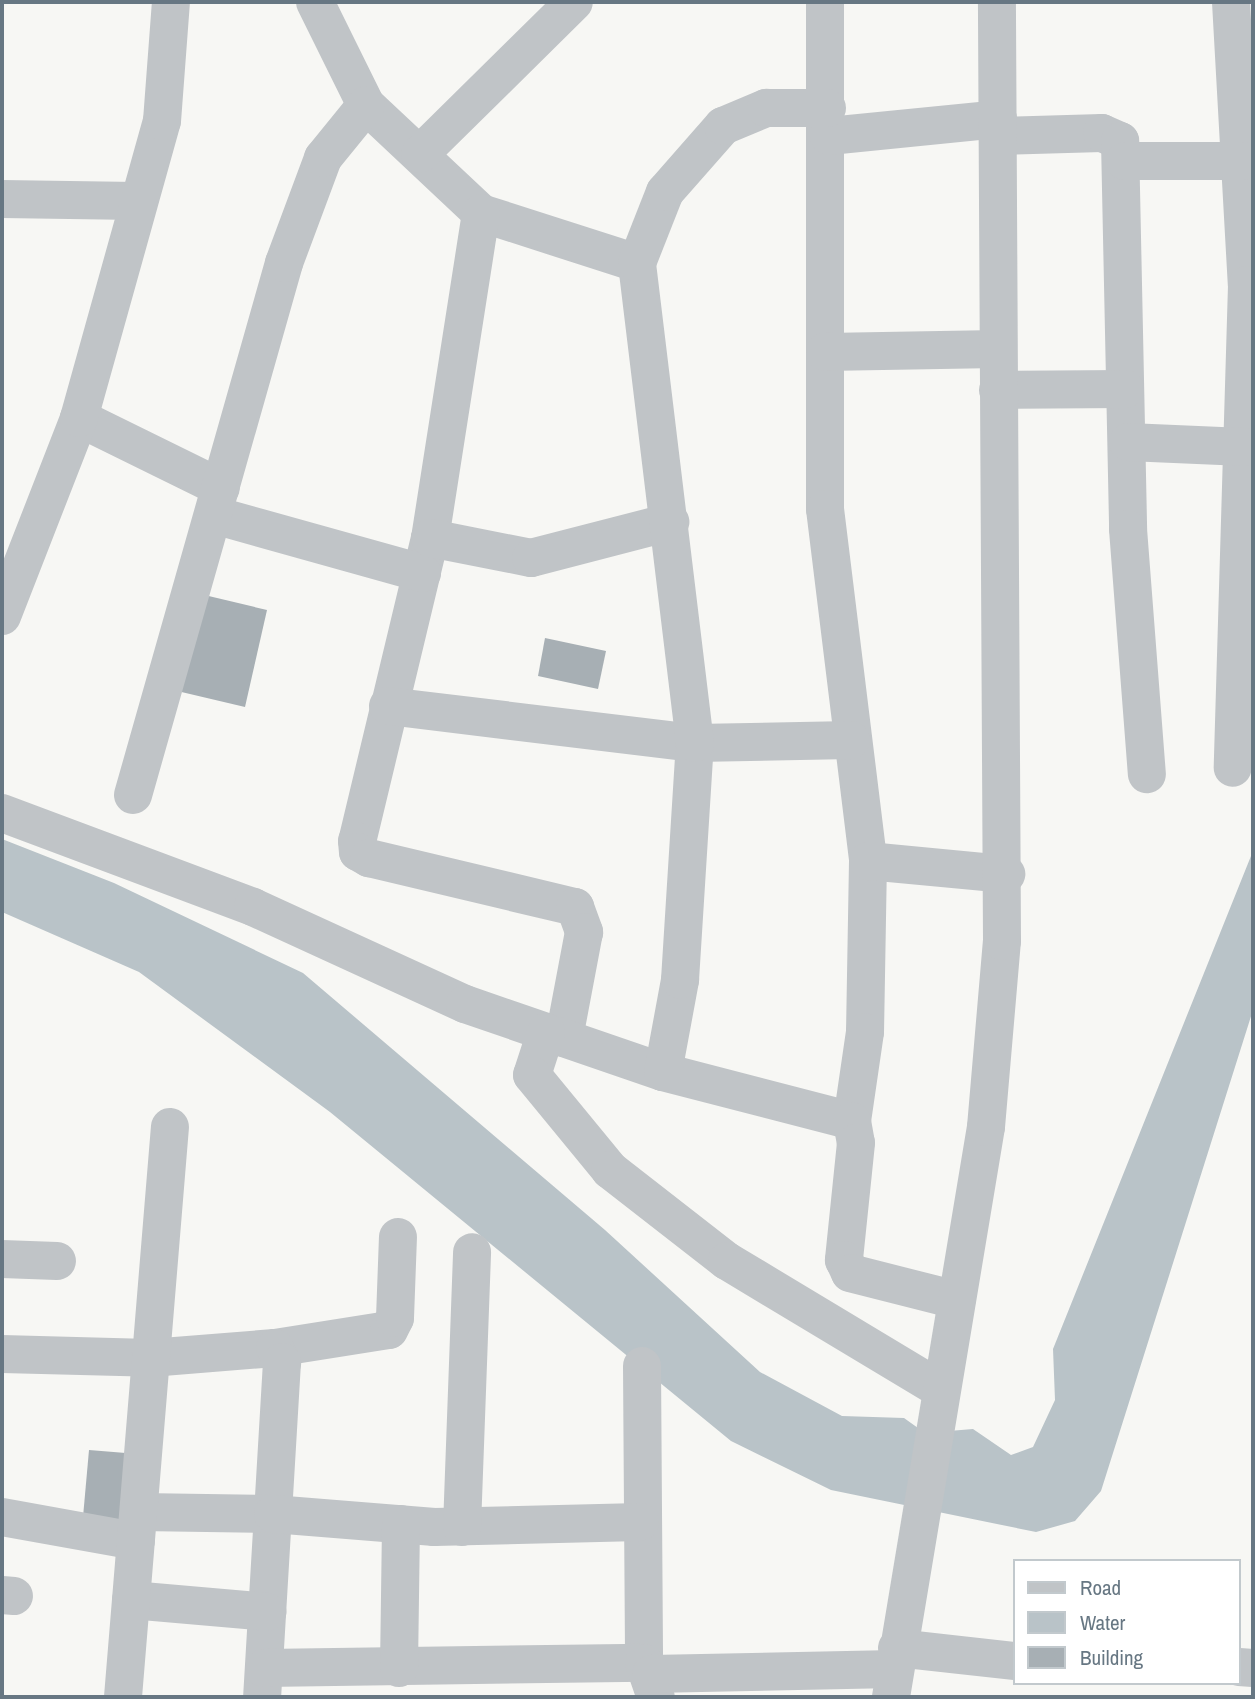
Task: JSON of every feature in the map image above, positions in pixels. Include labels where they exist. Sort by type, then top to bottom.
[{"type":"street","points":[[2,616],[16,538],[79,418],[137,201],[162,121],[171,2]]},
{"type":"street","points":[[315,2],[366,105],[481,213],[636,263]]},
{"type":"street","points":[[420,154],[574,2]]},
{"type":"street","points":[[825,2],[828,122],[825,509],[851,740],[868,861],[865,1032],[852,1121],[856,1143],[844,1260],[850,1273],[957,1300]]},
{"type":"street","points":[[894,1671],[937,1394],[957,1300],[986,1127],[1006,874],[998,390],[997,2]]},
{"type":"street","points":[[1231,2],[1242,161],[1250,219],[1233,768]]},
{"type":"street","points":[[133,795],[284,263],[323,158],[366,105]]},
{"type":"street","points":[[663,1072],[680,980],[695,743],[670,522],[636,263],[666,192],[723,125],[766,108],[828,122],[1102,133],[1120,141],[1125,161],[1125,389],[1134,642],[1147,774]]},
{"type":"street","points":[[1125,161],[1242,161]]},
{"type":"street","points":[[2,198],[137,201]]},
{"type":"street","points":[[481,213],[426,556],[388,706],[358,852],[575,907],[584,932],[555,1035],[533,1063],[535,1082],[610,1170],[727,1261],[937,1394]]},
{"type":"street","points":[[825,352],[998,349]]},
{"type":"street","points":[[998,390],[1125,389]]},
{"type":"street","points":[[79,418],[218,501],[426,556],[531,558],[670,522]]},
{"type":"street","points":[[1128,442],[1244,447]]},
{"type":"street","points":[[388,706],[695,743],[851,740]]},
{"type":"street","points":[[2,813],[253,908],[465,1004],[663,1072],[852,1121]]},
{"type":"street","points":[[868,861],[1006,874]]},
{"type":"street","points":[[123,1697],[170,1127]]},
{"type":"street","points":[[2,1354],[150,1358],[275,1348],[388,1330],[395,1318],[398,1237]]},
{"type":"street","points":[[462,1527],[472,1252]]},
{"type":"street","points":[[2,1259],[57,1261]]},
{"type":"street","points":[[275,1348],[282,1362],[263,1683],[399,1668],[451,1682],[650,1678],[793,1671],[894,1671],[1014,1661]]},
{"type":"street","points":[[642,1366],[639,1522],[650,1678]]},
{"type":"street","points":[[2,1517],[138,1527],[273,1514],[462,1527],[639,1522]]},
{"type":"street","points":[[399,1668],[401,1524]]},
{"type":"street","points":[[131,1600],[267,1612]]},
{"type":"water","points":[[2,839],[114,883],[303,973],[605,1230],[760,1372],[842,1416],[904,1418],[925,1433],[973,1429],[1011,1455],[1033,1447],[1055,1400],[1053,1349],[1253,851],[1253,1010],[1101,1491],[1075,1521],[1036,1532],[831,1490],[731,1441],[330,1112],[139,972],[2,912]]},
{"type":"building","points":[[196,593],[267,610],[245,707],[173,690]]},
{"type":"building","points":[[545,638],[606,651],[598,689],[538,676]]},
{"type":"building","points":[[89,1450],[138,1454],[132,1521],[83,1517]]}]
